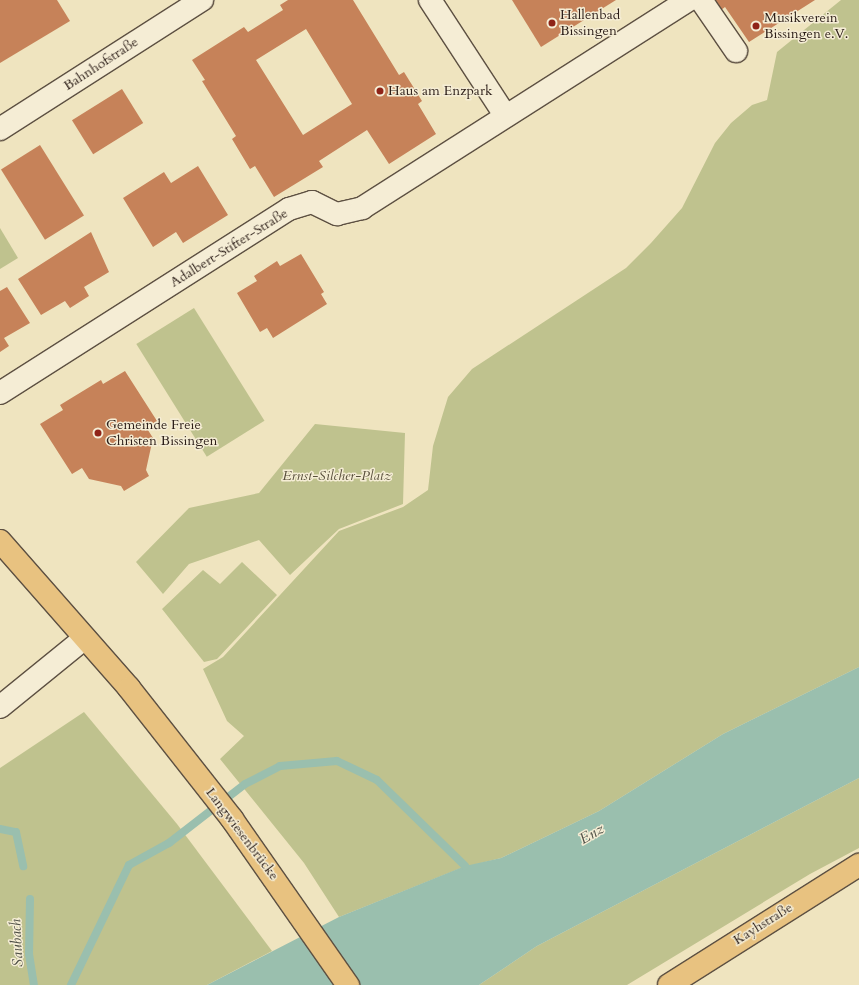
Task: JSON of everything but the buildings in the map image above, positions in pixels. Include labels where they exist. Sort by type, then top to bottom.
[{"type":"main road","name":"Langwiesenbrücke","points":[[0,541],[129,688],[232,819],[348,985]]},
{"type":"main road","name":"Kayhstraße","points":[[668,985],[859,865]]},
{"type":"street","name":"Bahnhofstraße","points":[[0,129],[202,0]]},
{"type":"street","points":[[430,0],[505,115]]},
{"type":"street","name":"Adalbert-Stifter-Straße","points":[[0,393],[289,209],[312,202],[337,214],[362,208],[505,115],[688,0]]},
{"type":"street","points":[[701,0],[736,51]]},
{"type":"street","points":[[0,707],[85,638]]},
{"type":"green space","points":[[841,0],[859,0],[859,667],[723,734],[599,811],[501,858],[461,868],[339,917],[304,863],[220,759],[244,736],[227,721],[203,669],[223,657],[339,531],[403,507],[428,490],[433,446],[448,397],[472,369],[626,268],[651,243],[682,208],[715,143],[731,123],[752,105],[767,100],[777,52]]},
{"type":"green space","points":[[0,228],[18,258],[0,269]]},
{"type":"green space","points":[[194,308],[264,421],[207,457],[136,344]]},
{"type":"green space","name":"Ernst-Silcher-Platz","points":[[315,424],[405,433],[403,504],[339,529],[290,575],[259,540],[189,564],[163,594],[136,562],[189,508],[259,493]]},
{"type":"green space","points":[[242,562],[277,595],[217,659],[204,662],[162,609],[203,570],[220,584]]},
{"type":"green space","points":[[84,712],[177,824],[272,951],[207,985],[0,985],[0,768]]},
{"type":"green space","points":[[859,778],[859,848],[810,874],[627,985],[479,985],[537,946]]},
{"type":"water","name":"Enz","points":[[859,667],[859,778],[537,946],[479,985],[207,985],[339,917],[465,866],[501,858],[599,811],[723,734]]},
{"type":"waterway","points":[[71,985],[129,865],[169,843],[245,784],[280,766],[337,761],[377,780],[465,866]]},
{"type":"waterway","name":"Saubach","points":[[0,829],[16,832],[23,866]]},
{"type":"waterway","name":"Saubach","points":[[30,899],[29,954],[34,985]]},
{"type":"place","name":"Hallenbad Bissingen","points":[[552,23]]},
{"type":"place","name":"Musikverein Bissingen e.V.","points":[[756,26]]},
{"type":"place","name":"Haus am Enzpark","points":[[380,91]]},
{"type":"place","name":"Gemeinde Freie Christen Bissingen","points":[[98,433]]}]
